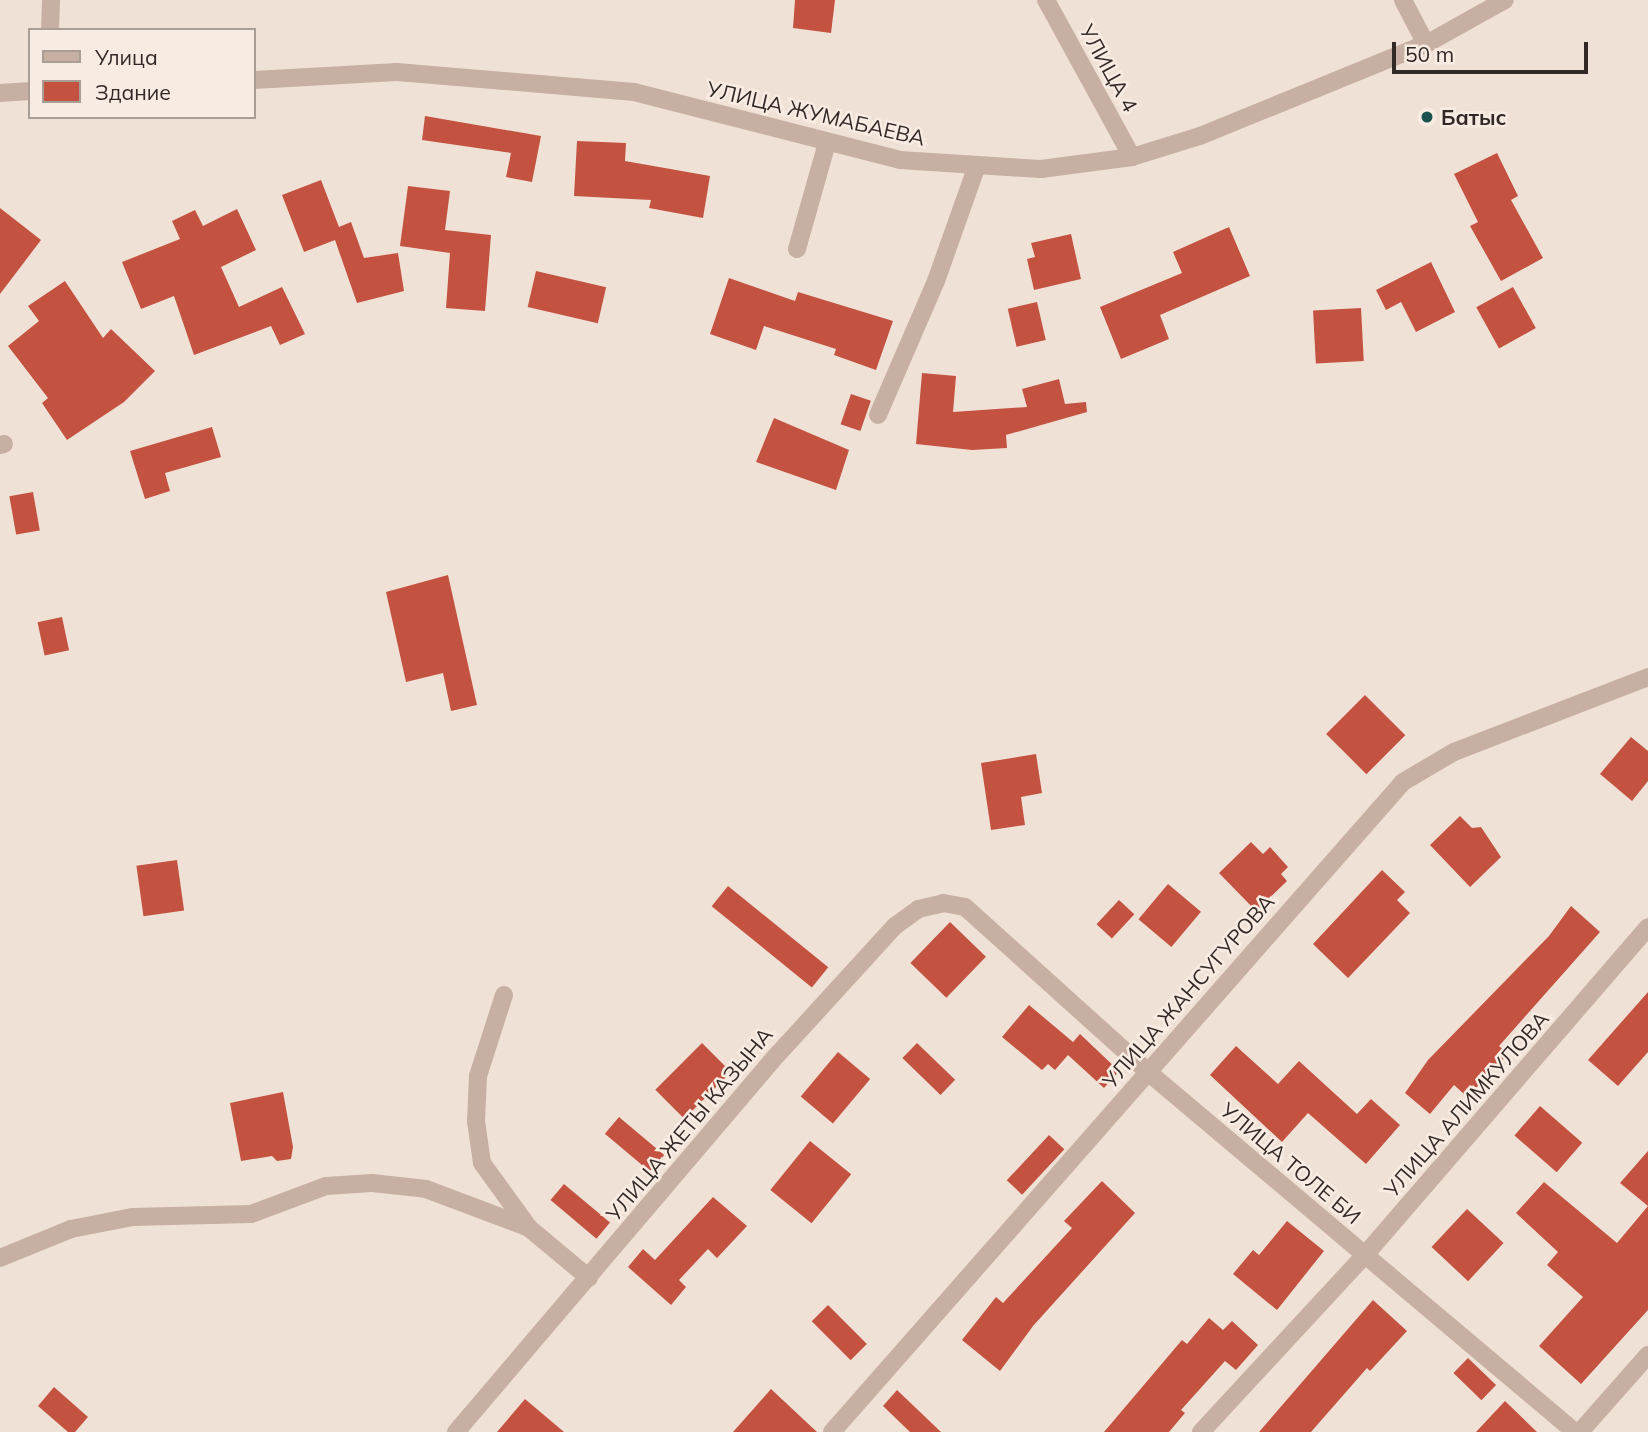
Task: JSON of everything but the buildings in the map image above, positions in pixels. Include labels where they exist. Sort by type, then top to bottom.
[{"type":"street","points":[[50,28],[51,0]]},
{"type":"street","name":"УЛИЦА 4","points":[[1046,0],[1132,157]]},
{"type":"street","points":[[1403,0],[1426,44]]},
{"type":"street","name":"УЛИЦА ЖУМАБАЕВА","points":[[256,80],[397,72],[635,92],[901,160],[976,168],[1041,169],[1132,157],[1200,136],[1426,44],[1505,0]]},
{"type":"street","points":[[0,93],[28,91]]},
{"type":"street","points":[[797,249],[827,143]]},
{"type":"street","points":[[878,415],[936,281],[976,168]]},
{"type":"street","name":"УЛИЦА ЖАНСУГУРОВА","points":[[832,1432],[1403,782],[1454,752],[1648,677]]},
{"type":"street","name":"УЛИЦА ЖЕТЫ КАЗЫНА","points":[[456,1432],[778,1054],[895,926],[918,909],[943,903],[965,906],[984,922]]},
{"type":"street","name":"УЛИЦА ТОЛЕ БИ","points":[[984,922],[1148,1072],[1575,1432]]},
{"type":"street","name":"УЛИЦА АЛИМКУЛОВА","points":[[1201,1432],[1365,1255],[1648,927]]},
{"type":"street","points":[[504,995],[478,1076],[476,1121],[482,1163],[529,1228],[589,1278]]},
{"type":"street","points":[[0,1258],[83,1227],[132,1217],[251,1214],[326,1186],[372,1183],[426,1189],[529,1228]]},
{"type":"street","points":[[1580,1432],[1648,1355]]},
{"type":"place","name":"Батыс","points":[[1427,117]]}]
